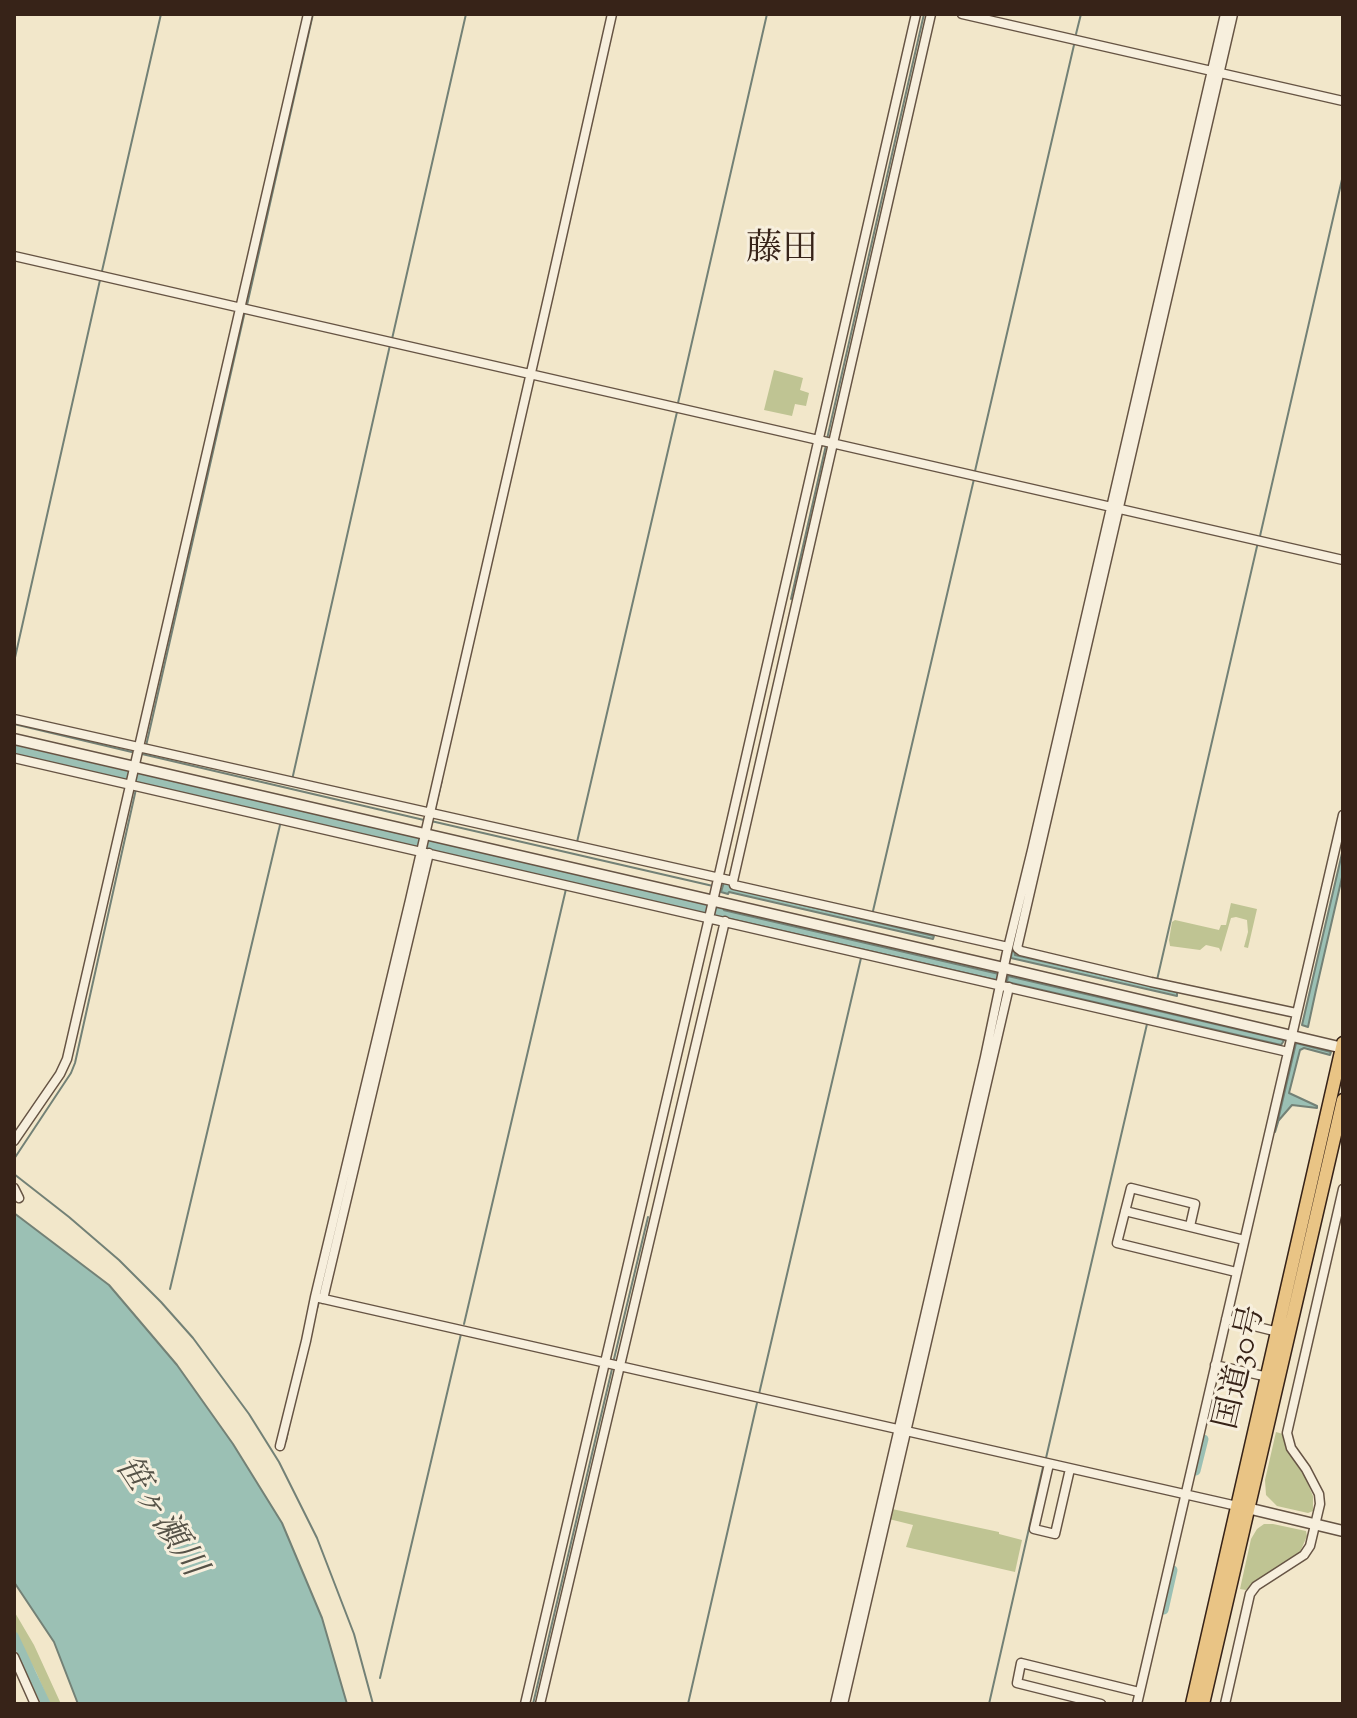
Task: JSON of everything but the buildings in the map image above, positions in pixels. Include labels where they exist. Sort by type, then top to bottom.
[{"type":"highway","name":"国道30号","points":[[1203,1704],[1268,1377],[1343,1046]]},
{"type":"highway","name":"国道30号","points":[[1192,1704],[1343,1100]]},
{"type":"street","points":[[14,1141],[67,1059],[244,310],[308,14]]},
{"type":"street","points":[[280,1446],[374,1070],[612,14]]},
{"type":"street","points":[[525,1704],[613,1364],[682,1071],[718,899],[826,442],[916,14]]},
{"type":"street","points":[[540,1704],[718,899],[931,14]]},
{"type":"street","points":[[962,14],[1343,101]]},
{"type":"street","points":[[1216,72],[1225,14]]},
{"type":"street","points":[[843,1704],[1043,806],[1216,72],[1233,14]]},
{"type":"street","points":[[14,256],[1343,560]]},
{"type":"street","points":[[14,719],[137,762],[718,899],[937,940],[1008,962]]},
{"type":"street","points":[[14,739],[137,762],[718,899],[1008,962],[1343,1046]]},
{"type":"street","points":[[14,758],[137,762],[291,782],[427,831],[576,847],[718,899]]},
{"type":"street","points":[[1137,1704],[1219,1366],[1236,1272],[1343,815]]},
{"type":"street","points":[[718,899],[734,885],[937,940],[1288,1052]]},
{"type":"street","points":[[1008,962],[1021,951],[1296,1013]]},
{"type":"street","points":[[14,1188],[19,1198]]},
{"type":"street","points":[[1190,1226],[1195,1204],[1131,1188],[1117,1243],[1236,1272]]},
{"type":"street","points":[[1225,1704],[1250,1594],[1256,1586],[1304,1555],[1310,1546],[1320,1504],[1319,1494],[1291,1448],[1287,1433],[1343,1189]]},
{"type":"street","points":[[1125,1211],[1244,1240]]},
{"type":"street","points":[[319,1298],[1343,1531]]},
{"type":"street","points":[[1226,1319],[1278,1332]]},
{"type":"street","points":[[1219,1366],[1268,1377]]},
{"type":"street","points":[[835,1704],[903,1431]]},
{"type":"street","points":[[1049,1464],[1034,1529],[1055,1534],[1070,1469]]},
{"type":"street","points":[[14,1657],[35,1704]]},
{"type":"street","points":[[1101,1704],[1017,1683],[1021,1663],[1139,1692]]},
{"type":"green space","points":[[774,370],[803,378],[800,390],[809,393],[806,406],[795,404],[792,416],[764,410]]},
{"type":"green space","points":[[1231,903],[1257,909],[1248,948],[1244,947],[1247,920],[1236,917],[1231,918],[1221,952],[1219,948],[1206,945],[1200,950],[1170,946],[1172,922],[1175,920],[1219,930],[1221,925],[1226,925]]},
{"type":"green space","points":[[1276,1432],[1283,1434],[1286,1449],[1305,1477],[1313,1496],[1313,1511],[1308,1513],[1277,1506],[1266,1495],[1265,1480]]},
{"type":"green space","points":[[892,1509],[999,1532],[1022,1540],[1015,1572],[906,1547],[913,1525],[889,1519]]},
{"type":"green space","points":[[1264,1524],[1306,1531],[1307,1536],[1300,1552],[1246,1590],[1240,1589],[1251,1539]]},
{"type":"green space","points":[[14,1611],[34,1645],[61,1704],[50,1704],[14,1631]]},
{"type":"water","points":[[1343,849],[1343,873],[1308,1027],[1302,1025]]},
{"type":"water","points":[[724,882],[729,883],[731,888],[934,936],[933,939],[728,894],[721,892]]},
{"type":"water","points":[[719,909],[999,974],[999,978],[996,980],[717,916]]},
{"type":"water","points":[[1012,949],[1015,955],[1177,992],[1177,996],[1011,958]]},
{"type":"water","points":[[1008,976],[1284,1040],[1281,1045],[1007,982]]},
{"type":"water","points":[[1296,1043],[1331,1052],[1330,1055],[1304,1048],[1300,1050],[1289,1093],[1317,1108],[1292,1105],[1278,1120]]},
{"type":"water","name":"笹ヶ瀬川","points":[[14,1213],[109,1285],[177,1365],[233,1444],[282,1523],[322,1618],[347,1704],[78,1704],[54,1642],[14,1582]]},
{"type":"waterway","points":[[102,271],[161,14]]},
{"type":"waterway","points":[[247,305],[313,14]]},
{"type":"waterway","points":[[392,339],[466,14]]},
{"type":"waterway","points":[[678,403],[767,14]]},
{"type":"waterway","points":[[827,439],[924,14]]},
{"type":"waterway","points":[[1076,34],[1081,14]]},
{"type":"waterway","points":[[975,471],[1074,45]]},
{"type":"waterway","points":[[1260,536],[1343,175]]},
{"type":"waterway","points":[[14,662],[100,280]]},
{"type":"waterway","points":[[146,746],[245,311]]},
{"type":"waterway","points":[[292,780],[390,345]]},
{"type":"waterway","points":[[577,842],[677,412]]},
{"type":"waterway","points":[[791,599],[826,445]]},
{"type":"waterway","points":[[873,911],[974,479]]},
{"type":"waterway","points":[[1157,980],[1258,542]]},
{"type":"waterway","points":[[14,724],[136,753]]},
{"type":"waterway","points":[[14,750],[719,912]]},
{"type":"waterway","points":[[142,754],[424,820]]},
{"type":"waterway","points":[[138,782],[139,778]]},
{"type":"waterway","points":[[435,809],[442,780]]},
{"type":"waterway","points":[[14,1159],[75,1063],[136,789]]},
{"type":"waterway","points":[[282,815],[283,811]]},
{"type":"waterway","points":[[431,821],[713,886]]},
{"type":"waterway","points":[[170,1289],[280,825]]},
{"type":"waterway","points":[[464,1324],[566,889]]},
{"type":"waterway","points":[[759,1394],[861,958]]},
{"type":"waterway","points":[[995,1029],[1003,992]]},
{"type":"waterway","points":[[1046,1458],[1147,1024]]},
{"type":"waterway","points":[[1275,1132],[1279,1119]]},
{"type":"waterway","points":[[14,1174],[119,1260],[161,1302],[193,1338],[249,1414],[279,1462],[317,1538],[354,1634],[373,1704]]},
{"type":"waterway","points":[[613,1363],[648,1217]]},
{"type":"waterway","points":[[315,1315],[319,1302]]},
{"type":"waterway","points":[[380,1678],[461,1334]]},
{"type":"waterway","points":[[533,1704],[612,1369]]},
{"type":"waterway","points":[[688,1704],[757,1403]]},
{"type":"waterway","points":[[286,1441],[289,1426]]},
{"type":"waterway","points":[[1196,1471],[1204,1439]]},
{"type":"waterway","points":[[989,1704],[1043,1467]]},
{"type":"waterway","points":[[1164,1610],[1173,1570]]},
{"type":"waterway","points":[[14,1636],[46,1704]]},
{"type":"district","name":"藤田","points":[[782,253]]}]
